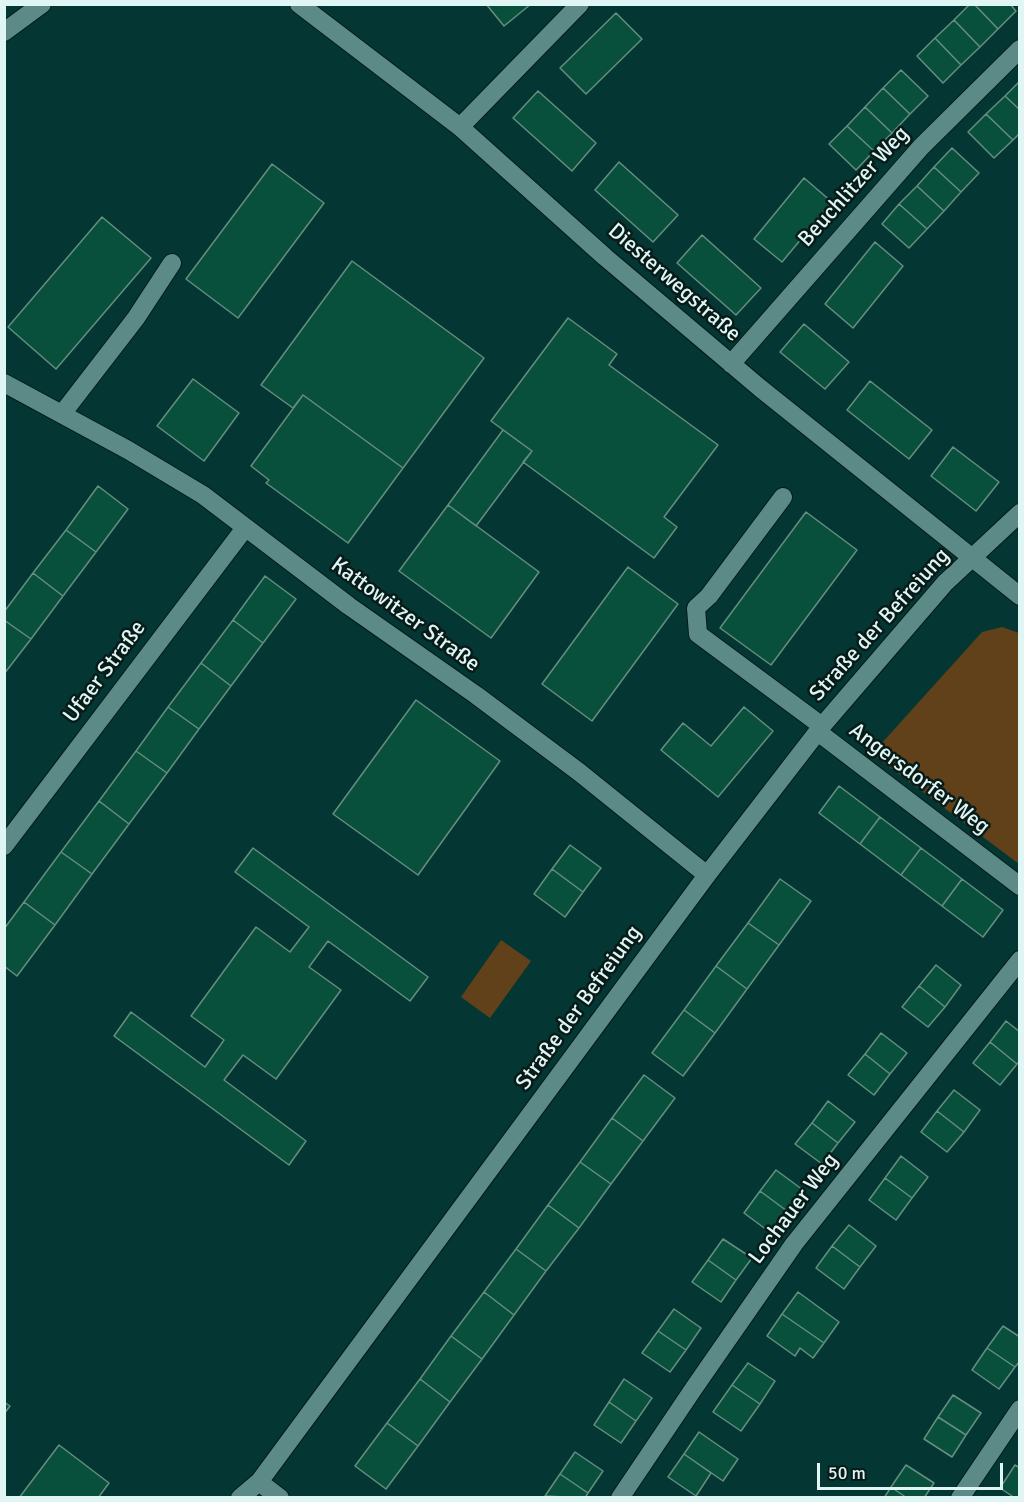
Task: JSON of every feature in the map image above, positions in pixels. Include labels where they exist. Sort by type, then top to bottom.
[{"type":"street","points":[[4,32],[42,4]]},
{"type":"street","name":"Diesterwegstraße","points":[[299,4],[460,127],[604,257],[731,364],[1020,596]]},
{"type":"street","points":[[460,127],[579,5]]},
{"type":"street","name":"Beuchlitzer Weg","points":[[731,364],[921,147],[1020,49]]},
{"type":"street","points":[[62,414],[136,318],[172,263]]},
{"type":"street","name":"Kattowitzer Straße","points":[[4,383],[128,450],[203,495],[349,606],[476,695],[579,772],[707,875]]},
{"type":"street","name":"Angersdorfer Weg","points":[[783,496],[709,596],[696,608],[698,634],[1020,886]]},
{"type":"street","name":"Straße der Befreiung","points":[[240,1497],[259,1482],[707,875],[820,729],[945,582],[1020,513]]},
{"type":"street","name":"Ufaer Straße","points":[[4,846],[245,528]]},
{"type":"street","name":"Lochauer Weg","points":[[620,1497],[794,1244],[1020,960]]},
{"type":"street","points":[[960,1497],[1020,1409]]},
{"type":"street","points":[[259,1482],[280,1497]]},
{"type":"shaded area","points":[[1002,627],[1019,633],[1019,864],[872,754],[982,632]]},
{"type":"shaded area","points":[[501,940],[531,961],[490,1018],[461,997]]},
{"type":"building","points":[[486,4],[531,4],[504,26]]},
{"type":"building","points":[[970,4],[974,4],[998,29],[980,47],[954,20]]},
{"type":"building","points":[[974,4],[1010,4],[1016,11],[998,29]]},
{"type":"building","points":[[616,13],[642,39],[586,94],[560,68]]},
{"type":"building","points":[[954,20],[980,47],[961,65],[935,38]]},
{"type":"building","points":[[935,38],[961,65],[943,83],[917,56]]},
{"type":"building","points":[[901,70],[928,96],[910,114],[883,88]]},
{"type":"building","points":[[1020,81],[1020,110],[1005,96]]},
{"type":"building","points":[[883,88],[910,114],[892,133],[865,107]]},
{"type":"building","points":[[538,91],[596,143],[572,171],[513,118]]},
{"type":"building","points":[[1005,96],[1020,110],[1020,133],[1013,140],[986,114]]},
{"type":"building","points":[[865,107],[892,133],[874,151],[847,126]]},
{"type":"building","points":[[986,114],[1013,140],[994,158],[968,132]]},
{"type":"building","points":[[847,126],[874,151],[856,170],[829,144]]},
{"type":"building","points":[[952,148],[979,173],[961,192],[934,167]]},
{"type":"building","points":[[619,162],[678,215],[653,242],[595,190]]},
{"type":"building","points":[[272,164],[324,203],[238,318],[186,279]]},
{"type":"building","points":[[934,167],[961,192],[944,211],[917,186]]},
{"type":"building","points":[[804,178],[832,202],[782,262],[754,239]]},
{"type":"building","points":[[917,186],[944,211],[927,229],[899,204]]},
{"type":"building","points":[[899,204],[927,229],[909,248],[882,224]]},
{"type":"building","points":[[102,217],[151,258],[56,369],[8,327]]},
{"type":"building","points":[[702,235],[761,288],[736,315],[677,263]]},
{"type":"building","points":[[875,242],[903,266],[853,328],[825,304]]},
{"type":"building","points":[[352,261],[484,358],[403,468],[303,395],[293,408],[261,385]]},
{"type":"building","points":[[568,318],[617,354],[609,365],[718,445],[664,517],[677,527],[654,558],[523,462],[532,451],[491,421]]},
{"type":"building","points":[[804,324],[849,362],[825,389],[780,352]]},
{"type":"building","points":[[193,379],[239,413],[204,461],[157,426]]},
{"type":"building","points":[[870,381],[932,430],[909,459],[847,410]]},
{"type":"building","points":[[303,395],[403,468],[348,543],[266,483],[269,480],[251,466]]},
{"type":"building","points":[[503,430],[532,451],[476,526],[448,505]]},
{"type":"building","points":[[953,447],[999,482],[976,511],[931,476]]},
{"type":"building","points":[[98,486],[128,509],[96,552],[66,530]]},
{"type":"building","points":[[448,505],[539,572],[491,638],[399,571]]},
{"type":"building","points":[[806,512],[857,550],[771,665],[720,628]]},
{"type":"building","points":[[66,530],[96,552],[63,596],[33,573]]},
{"type":"building","points":[[628,567],[678,604],[592,721],[542,684]]},
{"type":"building","points":[[33,573],[63,596],[31,639],[4,620],[4,612]]},
{"type":"building","points":[[265,576],[296,599],[263,643],[233,620]]},
{"type":"building","points":[[4,620],[31,639],[4,674]]},
{"type":"building","points":[[233,620],[263,643],[231,686],[201,663]]},
{"type":"building","points":[[201,663],[231,686],[199,729],[168,707]]},
{"type":"building","points":[[416,700],[500,761],[418,875],[333,814]]},
{"type":"building","points":[[168,707],[199,729],[167,773],[136,751]]},
{"type":"building","points":[[744,707],[773,731],[718,797],[661,750],[683,723],[711,746]]},
{"type":"building","points":[[136,751],[167,773],[129,824],[99,801]]},
{"type":"building","points":[[839,786],[880,817],[860,844],[819,813]]},
{"type":"building","points":[[99,801],[129,824],[92,874],[61,852]]},
{"type":"building","points":[[880,817],[921,848],[901,875],[860,844]]},
{"type":"building","points":[[570,845],[601,868],[583,892],[552,869]]},
{"type":"building","points":[[253,848],[428,977],[410,1001],[328,941],[309,967],[341,990],[276,1079],[243,1055],[224,1080],[306,1141],[289,1165],[114,1036],[131,1012],[205,1067],[224,1040],[191,1016],[256,927],[290,952],[309,927],[235,872]]},
{"type":"building","points":[[921,848],[962,879],[942,906],[901,875]]},
{"type":"building","points":[[61,852],[92,874],[55,925],[24,902]]},
{"type":"building","points":[[552,869],[583,892],[565,917],[534,894]]},
{"type":"building","points":[[780,879],[811,901],[779,945],[748,923]]},
{"type":"building","points":[[962,879],[1003,910],[983,937],[942,906]]},
{"type":"building","points":[[24,902],[55,925],[17,976],[4,966],[4,929]]},
{"type":"building","points":[[748,923],[779,945],[747,989],[716,966]]},
{"type":"building","points":[[936,965],[961,985],[945,1007],[919,986]]},
{"type":"building","points":[[716,966],[747,989],[715,1033],[684,1010]]},
{"type":"building","points":[[919,986],[945,1007],[928,1027],[902,1007]]},
{"type":"building","points":[[684,1010],[715,1033],[683,1076],[652,1053]]},
{"type":"building","points":[[1006,1021],[1020,1032],[1020,1061],[1017,1064],[990,1042]]},
{"type":"building","points":[[881,1033],[907,1053],[890,1074],[865,1054]]},
{"type":"building","points":[[990,1042],[1017,1064],[1000,1085],[973,1063]]},
{"type":"building","points":[[865,1054],[890,1074],[874,1095],[848,1075]]},
{"type":"building","points":[[644,1075],[675,1098],[643,1141],[612,1118]]},
{"type":"building","points":[[954,1090],[980,1110],[964,1132],[937,1111]]},
{"type":"building","points":[[828,1101],[855,1122],[838,1143],[812,1123]]},
{"type":"building","points":[[937,1111],[964,1132],[947,1152],[921,1132]]},
{"type":"building","points":[[612,1118],[643,1141],[611,1184],[580,1162]]},
{"type":"building","points":[[812,1123],[838,1143],[822,1164],[795,1144]]},
{"type":"building","points":[[901,1156],[928,1177],[912,1198],[885,1178]]},
{"type":"building","points":[[580,1162],[611,1184],[579,1228],[548,1205]]},
{"type":"building","points":[[776,1170],[803,1190],[787,1211],[760,1191]]},
{"type":"building","points":[[885,1178],[912,1198],[896,1220],[869,1200]]},
{"type":"building","points":[[760,1191],[787,1211],[771,1233],[744,1213]]},
{"type":"building","points":[[548,1205],[579,1228],[546,1271],[516,1249]]},
{"type":"building","points":[[849,1225],[876,1246],[860,1267],[832,1246]]},
{"type":"building","points":[[723,1239],[752,1258],[736,1280],[708,1260]]},
{"type":"building","points":[[832,1246],[860,1267],[844,1289],[816,1268]]},
{"type":"building","points":[[516,1249],[546,1271],[514,1315],[484,1292]]},
{"type":"building","points":[[708,1260],[736,1280],[721,1302],[692,1282]]},
{"type":"building","points":[[484,1292],[514,1315],[482,1359],[451,1336]]},
{"type":"building","points":[[798,1292],[839,1322],[824,1343],[782,1314]]},
{"type":"building","points":[[674,1309],[701,1328],[686,1350],[658,1331]]},
{"type":"building","points":[[782,1314],[824,1343],[813,1358],[800,1348],[795,1356],[767,1336]]},
{"type":"building","points":[[1003,1326],[1020,1337],[1020,1361],[1015,1367],[987,1348]]},
{"type":"building","points":[[658,1331],[686,1350],[670,1372],[642,1353]]},
{"type":"building","points":[[451,1336],[482,1359],[450,1402],[420,1379]]},
{"type":"building","points":[[987,1348],[1015,1367],[999,1389],[972,1370]]},
{"type":"building","points":[[748,1363],[775,1381],[760,1404],[732,1385]]},
{"type":"building","points":[[420,1379],[450,1402],[418,1446],[387,1423]]},
{"type":"building","points":[[624,1379],[652,1398],[636,1421],[609,1402]]},
{"type":"building","points":[[732,1385],[760,1404],[741,1431],[713,1412]]},
{"type":"building","points":[[953,1395],[981,1413],[966,1435],[938,1417]]},
{"type":"building","points":[[4,1402],[10,1406],[4,1414]]},
{"type":"building","points":[[609,1402],[636,1421],[621,1443],[594,1425]]},
{"type":"building","points":[[938,1417],[966,1435],[952,1457],[924,1439]]},
{"type":"building","points":[[387,1423],[418,1446],[386,1489],[355,1466]]},
{"type":"building","points":[[699,1432],[738,1459],[723,1481],[684,1454]]},
{"type":"building","points":[[59,1445],[109,1483],[98,1498],[19,1498]]},
{"type":"building","points":[[575,1452],[603,1471],[588,1493],[560,1474]]},
{"type":"building","points":[[684,1454],[711,1473],[696,1496],[668,1477]]},
{"type":"building","points":[[906,1465],[934,1483],[924,1498],[907,1498],[891,1487]]},
{"type":"building","points":[[1015,1465],[1020,1468],[1020,1498],[1015,1498],[1000,1488]]},
{"type":"building","points":[[560,1474],[588,1493],[585,1498],[545,1496]]},
{"type":"building","points":[[891,1487],[907,1498],[884,1498]]}]
